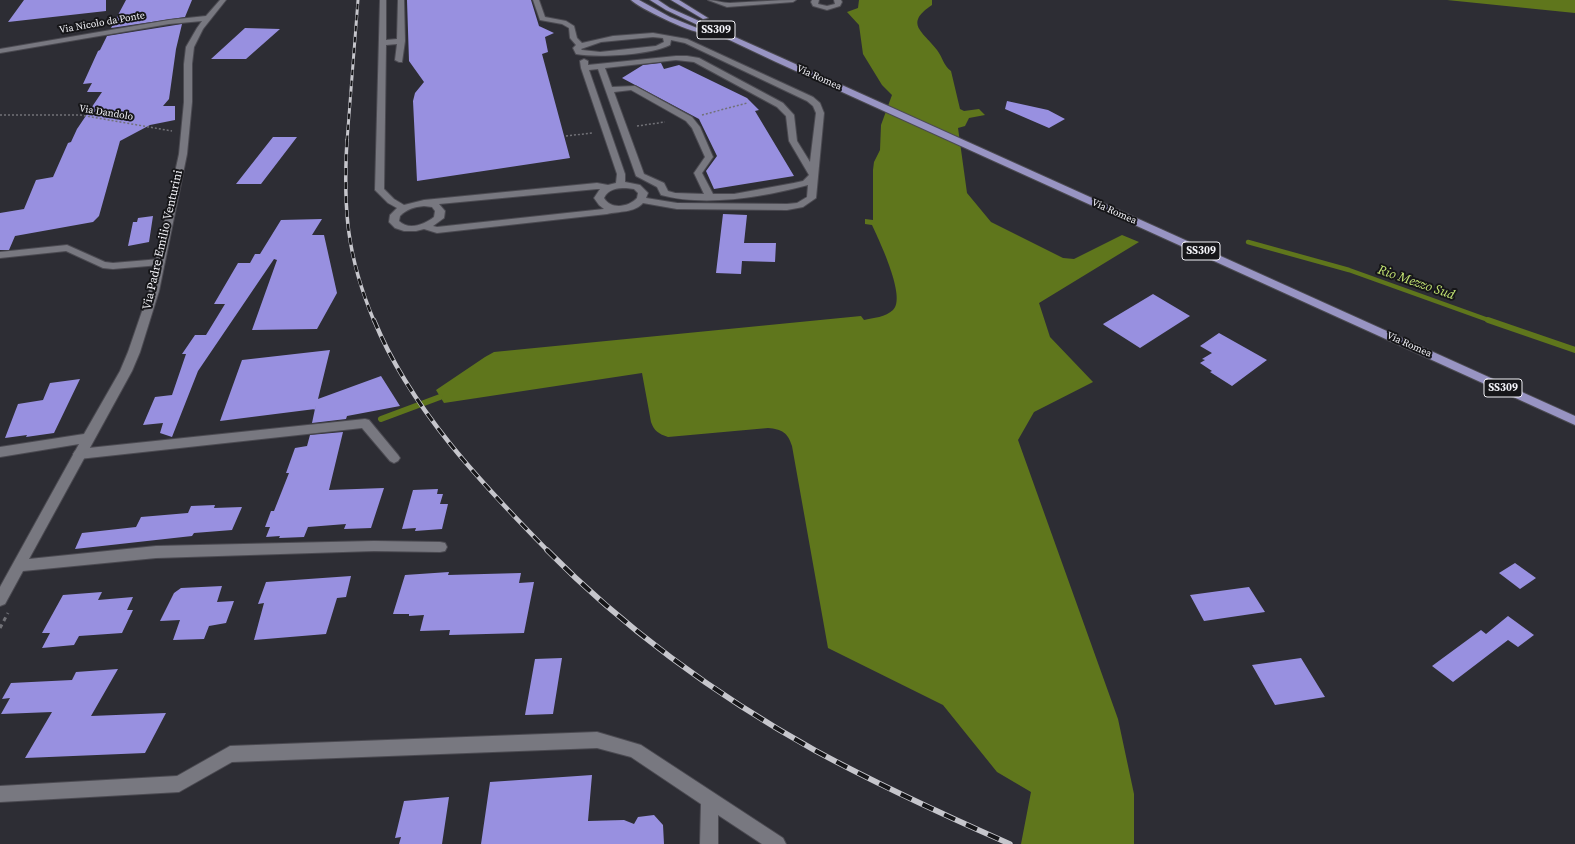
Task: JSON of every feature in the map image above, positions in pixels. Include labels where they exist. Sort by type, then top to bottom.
[{"type":"main road","points":[[634,0],[652,12],[675,22],[779,60]]},
{"type":"main road","name":"Via Romea","points":[[654,0],[668,9],[779,60],[1575,421]]},
{"type":"main road","points":[[674,0],[714,24],[758,44],[779,60]]},
{"type":"street","name":"Via Padre Emilio Venturini","points":[[0,600],[79,454],[126,372],[154,291],[180,173],[186,133],[190,47],[200,28],[223,0]]},
{"type":"street","points":[[383,0],[379,190],[391,201],[403,208]]},
{"type":"street","points":[[399,60],[401,41],[401,0]]},
{"type":"street","points":[[536,0],[542,19],[564,22],[572,27],[574,38],[580,45]]},
{"type":"street","points":[[711,0],[727,5],[793,0]]},
{"type":"street","points":[[797,0],[802,0]]},
{"type":"street","points":[[806,0],[815,1],[818,6],[831,7],[839,4],[837,0]]},
{"type":"street","name":"Via Nicolo da Ponte","points":[[0,51],[162,23],[209,18]]},
{"type":"street","points":[[580,45],[638,36],[665,36],[687,41],[810,99],[817,105],[820,113],[805,142],[814,174]]},
{"type":"street","points":[[658,48],[667,43],[668,40],[665,36]]},
{"type":"street","points":[[381,43],[401,41]]},
{"type":"street","points":[[580,45],[577,48],[579,52],[586,54],[600,54],[684,45],[699,47]]},
{"type":"street","points":[[696,60],[711,53]]},
{"type":"street","points":[[586,54],[584,57],[585,68],[621,174],[620,185]]},
{"type":"street","points":[[424,226],[437,230],[607,211],[614,208],[633,206],[642,200],[677,206],[787,207],[800,205],[811,198],[814,174],[805,142],[790,115],[780,105],[696,60],[676,58],[585,68]]},
{"type":"street","points":[[601,67],[640,176],[661,185],[664,193],[668,195],[734,197],[806,183],[814,174]]},
{"type":"street","points":[[609,90],[632,88],[689,119],[696,127],[709,157],[698,173],[710,197]]},
{"type":"street","points":[[614,208],[602,205],[599,202],[600,194],[608,188],[620,185],[632,186],[641,190],[643,193],[642,200]]},
{"type":"street","points":[[424,203],[439,208],[441,214],[435,221],[424,226],[411,228],[400,227],[394,222],[395,215],[403,208],[413,204],[597,186],[608,188]]},
{"type":"street","points":[[0,255],[68,248],[103,265],[113,266],[160,262]]},
{"type":"street","points":[[79,454],[365,423],[394,458]]},
{"type":"street","points":[[0,452],[88,438]]},
{"type":"street","points":[[18,566],[156,552],[374,546],[440,547]]},
{"type":"street","points":[[0,794],[179,784],[230,754],[597,740],[635,750],[777,844]]},
{"type":"street","points":[[709,844],[710,800]]},
{"type":"path","name":"Via Dandolo","points":[[0,115],[80,115],[186,133]]},
{"type":"shaded area","points":[[859,0],[932,0],[932,5],[923,12],[919,18],[917,23],[919,28],[937,50],[946,66],[951,71],[960,109],[964,111],[979,109],[985,115],[969,118],[965,126],[958,128],[967,193],[991,222],[1063,258],[1074,259],[1122,235],[1139,242],[1039,303],[1050,337],[1093,382],[1034,412],[1018,440],[1118,719],[1134,794],[1134,844],[1021,844],[1031,792],[997,772],[943,705],[828,648],[792,446],[789,438],[784,432],[777,429],[768,428],[668,437],[665,436],[655,430],[652,425],[642,373],[444,403],[436,390],[494,352],[861,316],[864,320],[883,316],[893,310],[896,304],[897,294],[890,269],[872,225],[865,224],[865,219],[873,220],[874,162],[880,150],[881,125],[892,95],[882,85],[863,54],[859,25],[847,12],[858,8]]},
{"type":"shaded area","points":[[1447,0],[1575,0],[1575,13]]},
{"type":"building","points":[[24,0],[106,0],[106,11],[8,22]]},
{"type":"building","points":[[126,0],[192,0],[185,17],[111,28]]},
{"type":"building","points":[[407,0],[531,0],[539,26],[554,33],[545,37],[548,52],[542,54],[570,158],[417,181],[413,101],[415,93],[424,82],[409,61]]},
{"type":"building","points":[[182,24],[176,49],[169,99],[163,106],[175,106],[175,120],[150,125],[120,141],[99,216],[93,222],[15,236],[9,250],[0,250],[0,213],[24,209],[36,180],[53,177],[68,143],[71,142],[77,129],[102,92],[87,92],[92,83],[83,84],[98,51],[100,50],[107,36]]},
{"type":"building","points":[[245,28],[280,29],[246,59],[211,59]]},
{"type":"building","points":[[661,63],[664,69],[679,65],[747,98],[759,110],[755,111],[794,176],[714,189],[706,171],[717,156],[699,119],[622,78],[643,65]]},
{"type":"building","points":[[1007,101],[1048,110],[1065,119],[1049,128],[1005,109]]},
{"type":"building","points":[[273,137],[297,137],[261,184],[236,184]]},
{"type":"building","points":[[723,214],[747,215],[744,243],[776,243],[775,262],[742,261],[741,274],[716,273]]},
{"type":"building","points":[[153,216],[149,242],[128,246],[133,222],[137,222],[138,218]]},
{"type":"building","points":[[322,219],[312,235],[324,235],[337,293],[317,329],[252,330],[277,260],[274,259],[198,371],[172,437],[160,433],[163,423],[143,425],[155,397],[172,395],[186,354],[182,354],[195,335],[206,335],[225,304],[214,304],[238,263],[250,263],[255,254],[260,254],[281,220]]},
{"type":"building","points":[[1153,294],[1190,316],[1140,348],[1103,324]]},
{"type":"building","points":[[1219,333],[1267,360],[1232,386],[1210,372],[1212,371],[1200,363],[1205,360],[1202,359],[1212,353],[1200,346]]},
{"type":"building","points":[[330,350],[318,399],[381,376],[400,406],[347,416],[346,419],[312,423],[315,409],[220,421],[242,360]]},
{"type":"building","points":[[80,379],[54,433],[5,438],[18,404],[43,400],[50,383]]},
{"type":"building","points":[[343,432],[329,490],[384,488],[371,528],[344,529],[346,524],[308,527],[304,537],[266,537],[270,527],[265,527],[271,511],[274,511],[289,473],[286,473],[295,448],[307,446],[310,435]]},
{"type":"building","points":[[438,489],[437,494],[443,494],[440,504],[448,504],[442,529],[415,531],[416,528],[402,529],[413,490]]},
{"type":"building","points":[[215,505],[214,508],[242,507],[232,530],[194,533],[192,536],[75,549],[82,533],[136,527],[141,517],[188,513],[191,506]]},
{"type":"building","points":[[1515,563],[1536,578],[1520,589],[1499,573]]},
{"type":"building","points":[[449,572],[448,575],[521,573],[519,583],[534,582],[524,633],[449,635],[450,630],[420,631],[424,615],[409,616],[409,614],[393,614],[405,575]]},
{"type":"building","points":[[351,576],[346,597],[337,598],[326,634],[254,640],[264,603],[258,604],[266,582]]},
{"type":"building","points":[[222,586],[217,602],[234,601],[226,623],[209,626],[204,639],[173,640],[180,620],[160,621],[174,593],[181,588]]},
{"type":"building","points":[[1249,587],[1265,612],[1204,621],[1190,595]]},
{"type":"building","points":[[102,592],[98,600],[133,597],[127,610],[133,610],[122,633],[79,636],[74,645],[42,648],[50,633],[42,633],[63,595]]},
{"type":"building","points":[[1508,616],[1534,635],[1518,647],[1508,640],[1453,682],[1432,666],[1481,630],[1486,634]]},
{"type":"building","points":[[562,658],[553,714],[525,715],[535,659]]},
{"type":"building","points":[[1301,658],[1325,697],[1275,705],[1252,665]]},
{"type":"building","points":[[118,669],[91,716],[166,713],[145,753],[25,758],[52,712],[1,714],[10,698],[2,699],[11,683],[72,680],[76,672]]},
{"type":"building","points":[[592,775],[588,821],[624,820],[634,824],[638,817],[654,815],[663,825],[664,844],[481,844],[490,782]]},
{"type":"building","points":[[449,797],[442,844],[399,844],[401,837],[395,838],[404,801]]},
{"type":"waterway","name":"Rio Mezzo Sud","points":[[1248,242],[1349,270],[1491,321]]},
{"type":"waterway","name":"Rio Mezzo Sud","points":[[1488,320],[1575,350]]},
{"type":"waterway","points":[[381,419],[440,397]]},
{"type":"railway","points":[[347,141],[358,0]]},
{"type":"railway","points":[[347,140],[346,189],[349,232],[358,275],[374,321]]},
{"type":"railway","points":[[374,320],[389,352],[407,384],[427,414],[473,472],[548,551]]},
{"type":"railway","points":[[548,551],[608,607],[641,634],[674,660],[744,708],[816,751],[864,776],[936,811],[1010,844]]}]
